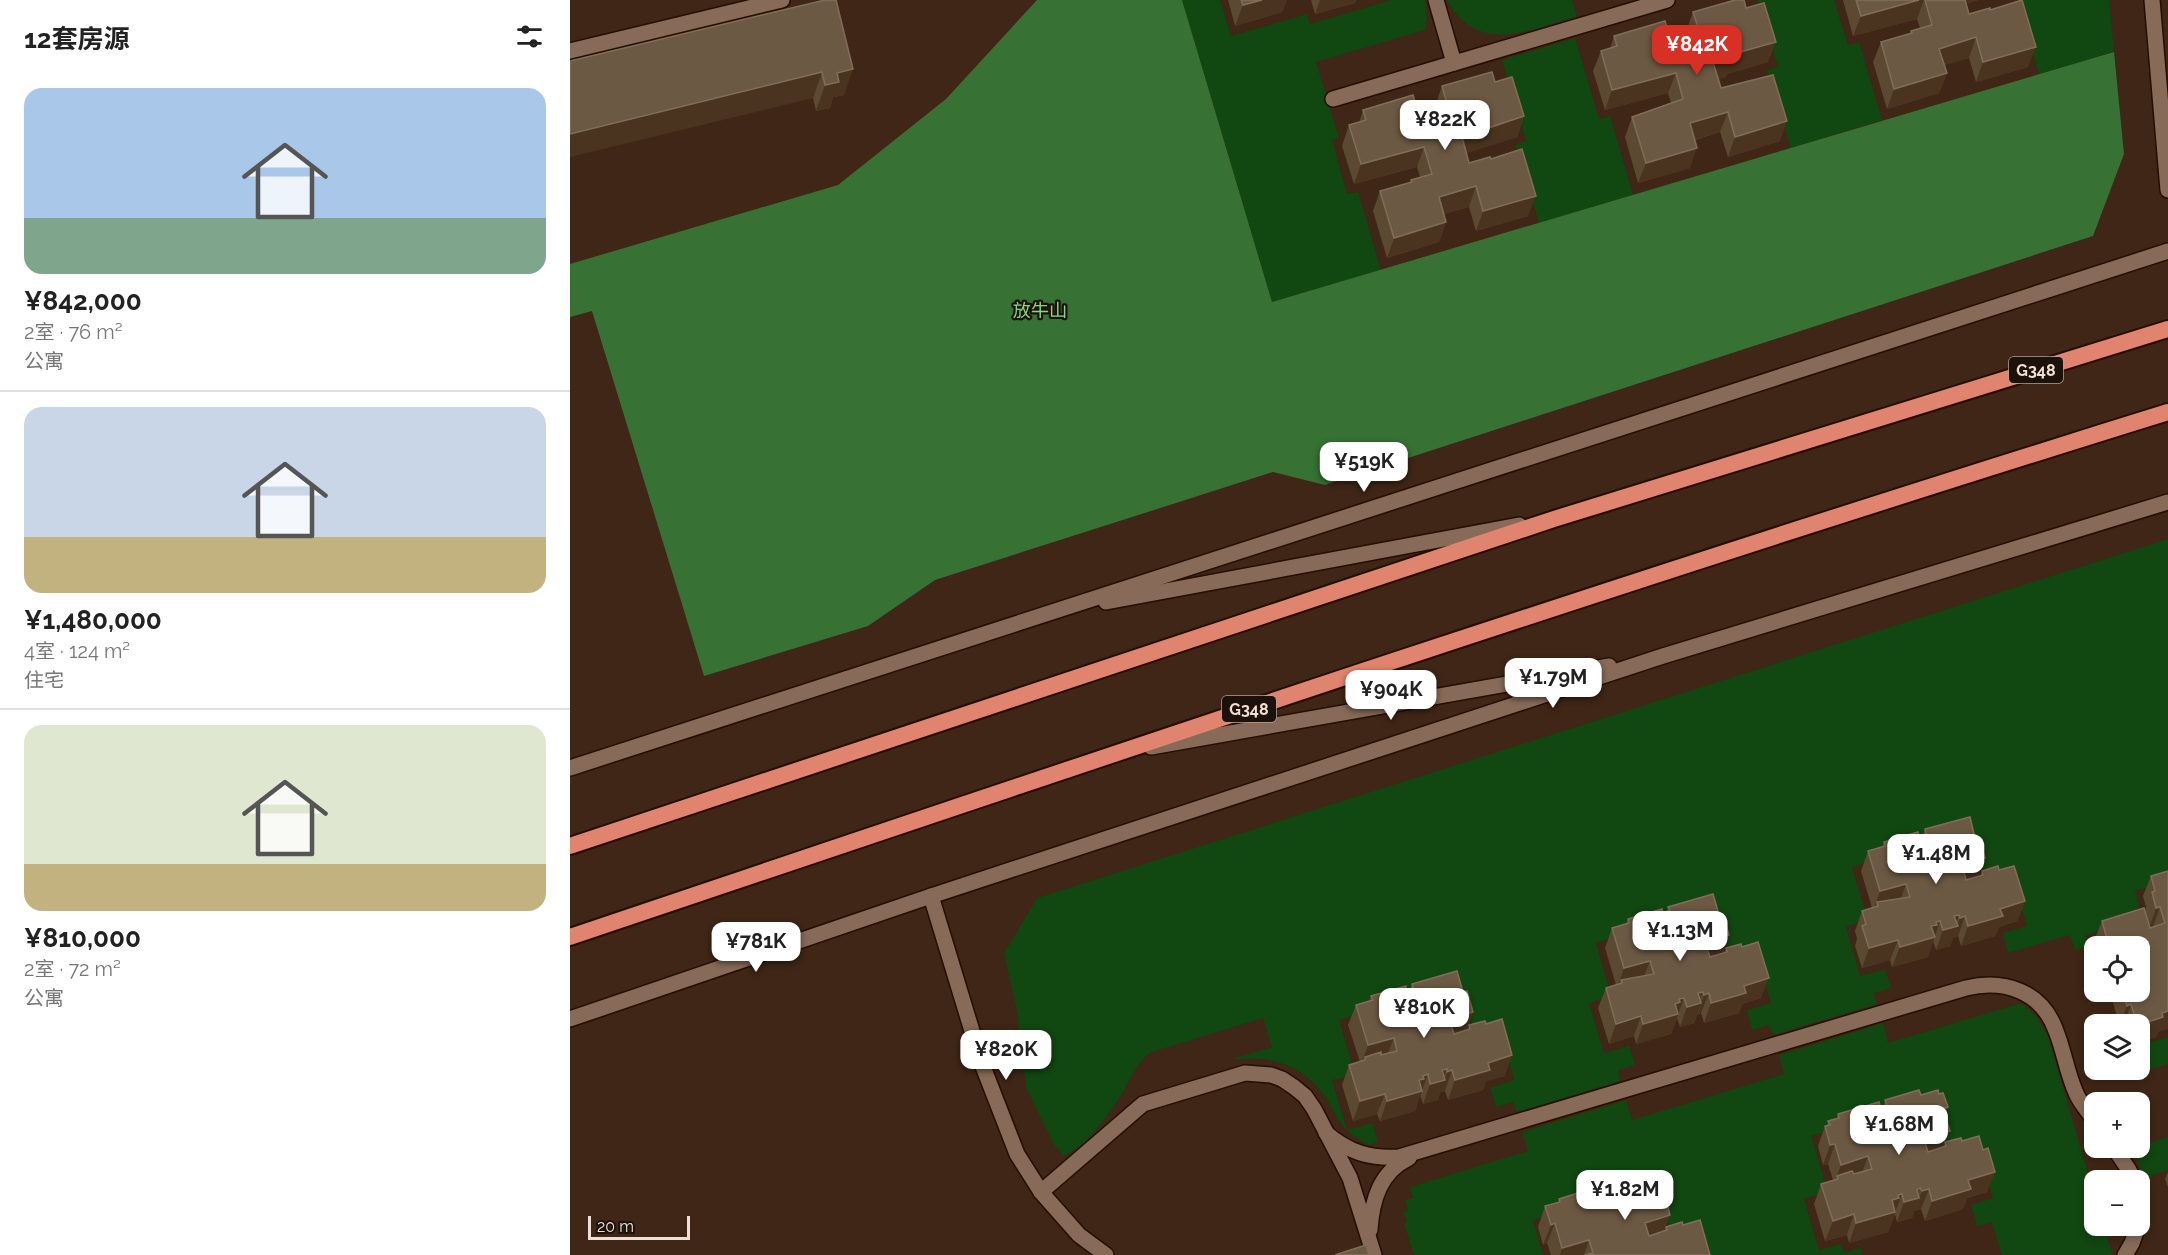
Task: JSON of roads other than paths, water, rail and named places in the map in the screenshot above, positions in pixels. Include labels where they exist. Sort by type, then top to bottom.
[{"type":"highway","name":"G348","points":[[570,846],[1554,519],[2168,329]]},
{"type":"highway","name":"G348","points":[[570,937],[1112,754],[1929,486],[2168,412]]},
{"type":"street","points":[[570,51],[782,0]]},
{"type":"street","points":[[1436,0],[1454,63]]},
{"type":"street","points":[[1333,99],[1667,0]]},
{"type":"street","points":[[2152,0],[2168,190]]},
{"type":"street","points":[[570,768],[1043,613],[2168,251]]},
{"type":"street","points":[[570,1019],[931,896],[1663,656],[2168,502]]},
{"type":"street","points":[[1043,613],[1554,519]]},
{"type":"street","points":[[1112,754],[1663,656]]},
{"type":"street","points":[[931,896],[979,1054],[1017,1154],[1041,1192],[1079,1235],[1106,1255]]},
{"type":"street","points":[[1326,1133],[1357,1154],[1371,1157],[1399,1157],[1966,988],[1992,984],[2016,989],[2044,1009],[2056,1030],[2075,1092],[2084,1105]]},
{"type":"street","points":[[1041,1192],[1143,1104],[1245,1073],[1271,1075],[1294,1087],[1305,1096],[1350,1178],[1372,1248]]},
{"type":"street","points":[[1372,1248],[1372,1207],[1382,1181],[1402,1161],[1422,1151]]},
{"type":"street","points":[[2125,1255],[2134,1236]]},
{"type":"park label","name":"放牛山","points":[[1040,311]]}]
